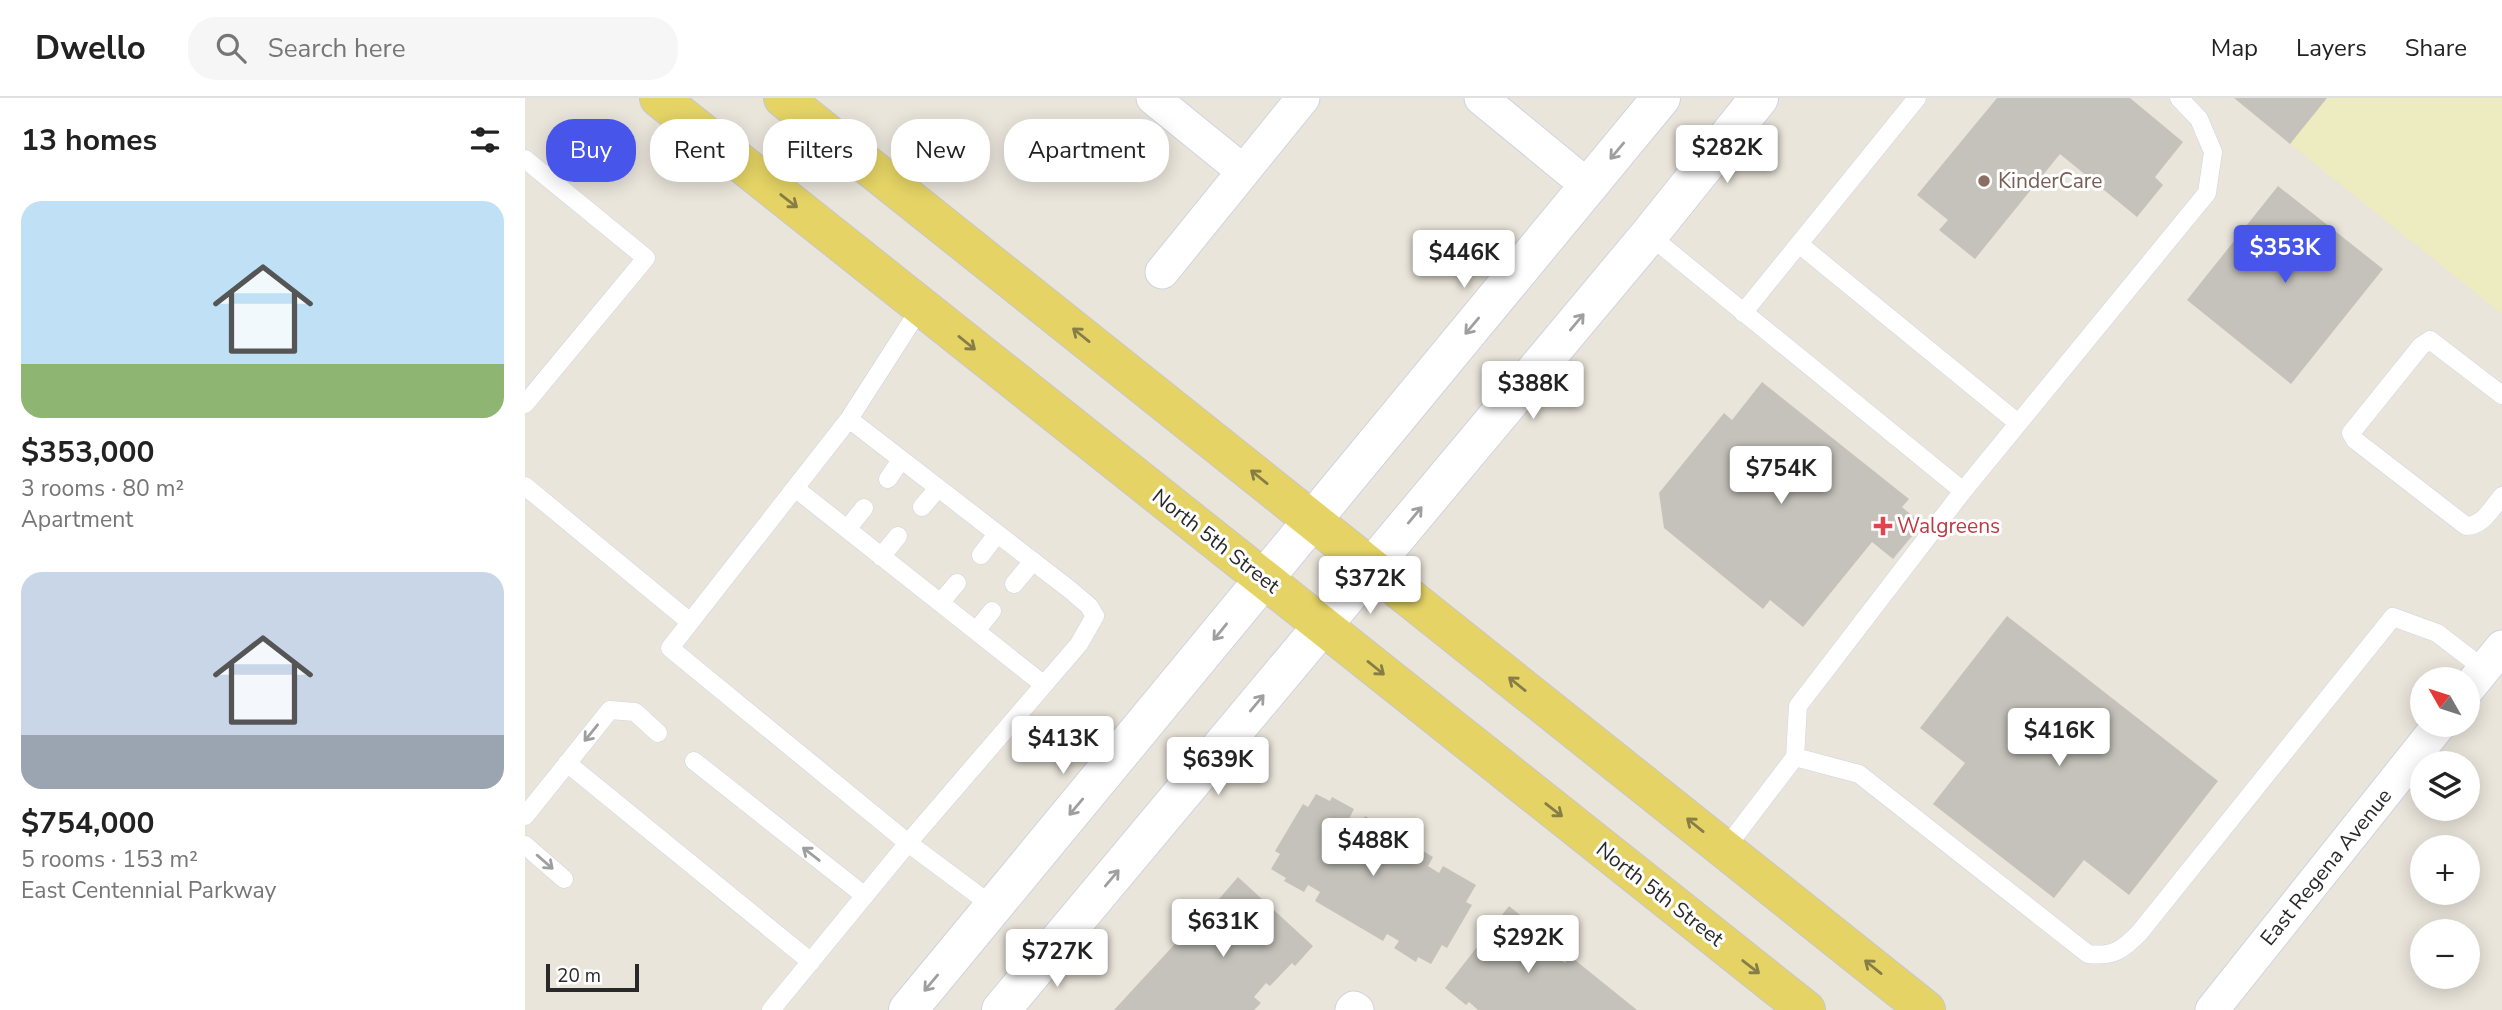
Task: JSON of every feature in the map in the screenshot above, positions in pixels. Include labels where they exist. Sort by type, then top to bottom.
[{"type":"main road","name":"North 5th Street","points":[[659,98],[1806,1010]]},
{"type":"main road","points":[[783,98],[1926,1010]]},
{"type":"main road","points":[[908,1010],[1661,98]]},
{"type":"main road","points":[[1001,1010],[1649,235],[1759,98]]},
{"type":"street","points":[[1153,98],[1243,172]]},
{"type":"street","points":[[1162,272],[1303,98]]},
{"type":"street","points":[[1481,98],[1588,186]]},
{"type":"street","name":"East Regena Avenue","points":[[2211,1010],[2430,737]]},
{"type":"lane","points":[[1743,313],[1917,98]]},
{"type":"lane","points":[[1725,849],[1795,757],[1798,706],[1963,491],[2207,193],[2213,152],[2199,119],[2179,98]]},
{"type":"lane","points":[[525,159],[646,258],[525,404]]},
{"type":"lane","points":[[1649,235],[1963,491]]},
{"type":"lane","points":[[1799,244],[2018,424]]},
{"type":"lane","points":[[921,307],[849,419],[670,648],[908,843],[994,907]]},
{"type":"lane","points":[[2502,395],[2430,340],[2421,346],[2351,433],[2355,440],[2466,526],[2482,521],[2502,496]]},
{"type":"lane","points":[[771,1010],[908,843],[1079,644],[1095,616],[1089,606],[1033,561],[849,419]]},
{"type":"lane","points":[[888,480],[901,460]]},
{"type":"lane","points":[[525,486],[690,622]]},
{"type":"lane","points":[[795,488],[1043,684]]},
{"type":"lane","points":[[922,507],[938,488]]},
{"type":"lane","points":[[847,529],[864,508]]},
{"type":"lane","points":[[981,555],[997,534]]},
{"type":"lane","points":[[881,557],[898,536]]},
{"type":"lane","points":[[1014,584],[1033,561]]},
{"type":"lane","points":[[940,603],[957,583]]},
{"type":"lane","points":[[976,631],[992,611]]},
{"type":"lane","points":[[1795,757],[1859,774],[2088,954],[2105,956],[2128,944],[2140,932],[2393,617],[2437,633],[2485,669]]},
{"type":"lane","points":[[525,816],[610,710],[635,712],[658,733]]},
{"type":"lane","points":[[694,761],[865,896]]},
{"type":"lane","points":[[568,762],[811,962]]},
{"type":"lane","points":[[525,845],[564,879]]},
{"type":"sand","points":[[2327,98],[2502,98],[2502,314],[2290,144]]},
{"type":"building","name":"KinderCare","points":[[1997,98],[2130,98],[2183,142],[2155,177],[2163,185],[2137,217],[2060,154],[1975,259],[1939,230],[1948,220],[1917,195]]},
{"type":"building","points":[[2234,98],[2327,98],[2290,144]]},
{"type":"building","points":[[2278,186],[2383,269],[2291,384],[2187,300]]},
{"type":"building","name":"Walgreens","points":[[1762,382],[1909,499],[1902,507],[1922,524],[1893,559],[1872,542],[1803,627],[1770,600],[1763,609],[1664,528],[1659,493],[1724,413],[1732,420]]},
{"type":"building","points":[[2007,616],[2218,781],[2129,895],[2084,860],[2054,898],[1933,804],[1965,763],[1920,728]]},
{"type":"building","points":[[1316,794],[1330,801],[1332,797],[1354,809],[1349,819],[1360,825],[1365,816],[1433,857],[1428,866],[1439,873],[1443,866],[1476,885],[1466,902],[1472,905],[1447,948],[1442,945],[1431,964],[1418,957],[1416,962],[1394,948],[1399,941],[1387,934],[1383,941],[1315,901],[1320,892],[1308,885],[1304,892],[1284,881],[1286,878],[1271,869],[1280,854],[1275,851],[1303,804],[1308,807]]},
{"type":"building","points":[[1238,877],[1313,946],[1295,966],[1292,963],[1270,986],[1266,983],[1254,997],[1261,1003],[1254,1010],[1114,1010],[1185,933],[1192,939],[1204,926],[1200,921]]},
{"type":"building","points":[[1509,906],[1535,927],[1532,931],[1553,946],[1550,951],[1565,963],[1570,956],[1637,1010],[1478,1010],[1469,1002],[1466,1005],[1445,988]]},
{"type":"place","name":"KinderCare","points":[[1984,181]]},
{"type":"place","name":"Walgreens","points":[[1883,526]]}]
